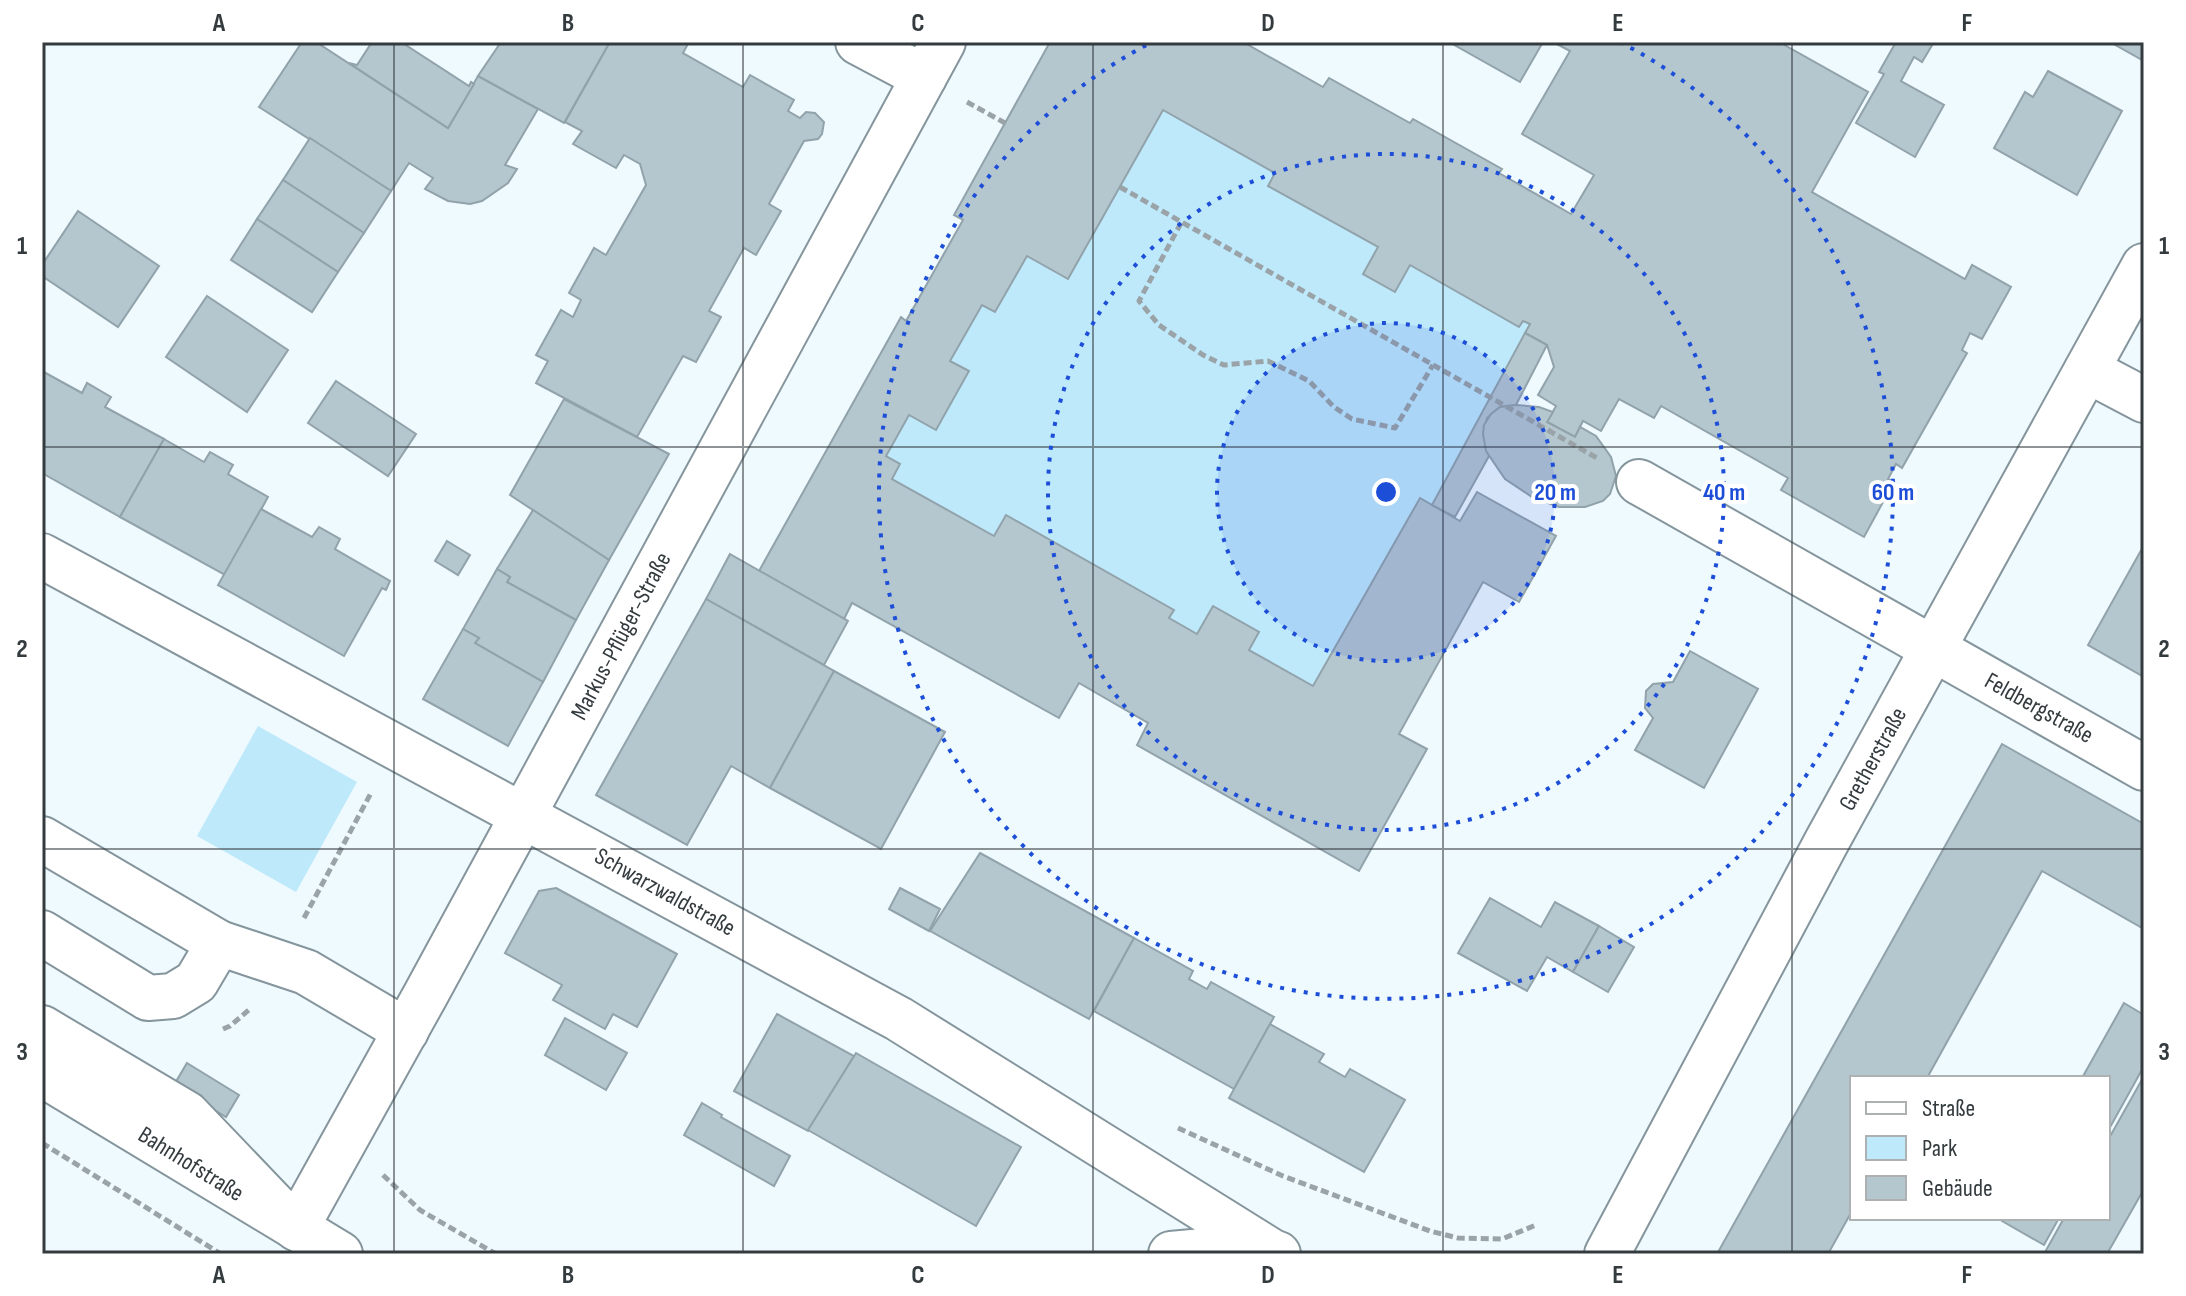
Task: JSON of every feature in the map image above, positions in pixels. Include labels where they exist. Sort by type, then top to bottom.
[{"type":"street","points":[[858,42],[934,60]]},
{"type":"street","name":"Markus-Pflüger-Straße","points":[[296,1228],[934,60]]},
{"type":"street","name":"Gretherstraße","points":[[1607,1254],[1933,649],[2144,266]]},
{"type":"street","points":[[2087,370],[2144,400]]},
{"type":"street","name":"Feldbergstraße","points":[[1639,482],[2144,768]]},
{"type":"street","name":"Schwarzwaldstraße","points":[[42,556],[899,1019],[1276,1253]]},
{"type":"street","points":[[42,839],[219,943],[306,972],[406,1031]]},
{"type":"street","points":[[42,933],[148,998],[173,996],[196,982],[219,943]]},
{"type":"street","points":[[42,1028],[187,1114],[296,1228]]},
{"type":"street","name":"Bahnhofstraße","points":[[42,1074],[340,1254]]},
{"type":"street","points":[[1171,1254],[1225,1249],[1276,1253]]},
{"type":"path","points":[[1120,187],[1639,482]]},
{"type":"path","points":[[1181,223],[1139,301],[1159,325],[1203,355],[1224,365],[1268,361],[1309,381],[1334,407],[1352,419],[1395,428],[1433,365]]},
{"type":"path","points":[[1172,1125],[1283,1176],[1430,1231],[1458,1238],[1502,1239],[1536,1225]]},
{"type":"path","points":[[345,1141],[420,1210],[496,1254]]},
{"type":"path","points":[[42,1143],[221,1254]]},
{"type":"green space","points":[[1163,110],[1275,173],[1269,186],[1378,247],[1363,274],[1395,292],[1410,265],[1519,327],[1523,321],[1530,324],[1432,505],[1419,498],[1313,686],[1249,650],[1259,632],[1214,606],[1197,634],[1169,618],[1174,610],[1006,515],[994,536],[892,479],[900,464],[886,456],[909,415],[936,430],[968,371],[950,361],[982,305],[996,312],[1027,256],[1068,279]]},
{"type":"green space","points":[[258,726],[357,782],[296,892],[197,836]]},
{"type":"building","points":[[302,42],[316,42],[448,128],[478,76],[538,109],[505,165],[517,169],[508,183],[482,201],[470,204],[448,201],[425,189],[433,178],[409,163],[391,191],[259,107]]},
{"type":"building","points":[[372,42],[401,42],[469,86],[471,82],[474,84],[448,128],[349,63],[357,65]]},
{"type":"building","points":[[501,42],[610,42],[564,123],[478,76]]},
{"type":"building","points":[[610,42],[689,42],[683,53],[743,87],[750,75],[794,100],[788,111],[800,118],[806,112],[815,113],[824,122],[818,139],[804,141],[769,204],[781,211],[756,255],[744,248],[709,311],[721,317],[696,362],[683,356],[637,437],[536,383],[548,361],[536,355],[561,310],[573,317],[581,300],[569,293],[594,248],[606,255],[646,185],[640,164],[624,155],[616,168],[573,144],[582,131],[565,122]]},
{"type":"building","points":[[1050,42],[1243,42],[1323,87],[1329,78],[1410,123],[1413,119],[1502,169],[1499,173],[1571,214],[1594,175],[1522,134],[1570,51],[1553,42],[1779,42],[1868,92],[1812,192],[1965,279],[1972,265],[2011,287],[1982,339],[1970,333],[1962,350],[1967,353],[1902,468],[1896,464],[1888,479],[1894,482],[1864,537],[1781,490],[1788,478],[1661,406],[1654,418],[1619,399],[1601,431],[1583,421],[1575,437],[1547,422],[1556,406],[1538,395],[1554,367],[1547,345],[1525,333],[1530,324],[1523,321],[1519,327],[1410,265],[1395,292],[1363,274],[1378,247],[1268,186],[1275,173],[1163,110],[1068,279],[1027,256],[995,312],[982,305],[950,361],[969,371],[936,430],[909,415],[886,456],[900,464],[892,479],[994,536],[1006,515],[1174,610],[1169,618],[1197,634],[1213,606],[1259,632],[1249,650],[1313,686],[1420,498],[1460,521],[1477,492],[1556,536],[1519,602],[1483,582],[1399,734],[1427,749],[1359,871],[1137,745],[1148,723],[1079,683],[1059,718],[852,603],[844,619],[759,571],[901,317],[906,321],[963,220],[954,215]]},
{"type":"building","points":[[1449,42],[1543,42],[1520,82]]},
{"type":"building","points":[[1896,42],[1934,42],[1922,62],[1914,57],[1901,81],[1944,105],[1915,157],[1856,123],[1884,74],[1879,72]]},
{"type":"building","points":[[2110,42],[2144,42],[2144,61]]},
{"type":"building","points":[[2048,71],[2122,111],[2077,195],[1994,148],[2025,92],[2033,97]]},
{"type":"building","points":[[310,138],[391,191],[364,233],[283,180]]},
{"type":"building","points":[[283,180],[364,233],[338,272],[257,219]]},
{"type":"building","points":[[78,211],[159,266],[118,327],[42,276],[42,265]]},
{"type":"building","points":[[257,219],[338,272],[312,312],[231,260]]},
{"type":"building","points":[[207,296],[288,350],[247,412],[166,357]]},
{"type":"building","points":[[1525,333],[1547,345],[1516,405],[1500,407],[1487,418],[1483,434],[1489,456],[1455,517],[1432,505]]},
{"type":"building","points":[[42,371],[82,393],[87,383],[111,397],[105,407],[164,439],[120,517],[42,473]]},
{"type":"building","points":[[336,381],[416,434],[388,476],[308,423]]},
{"type":"building","points":[[564,399],[669,454],[609,560],[510,495]]},
{"type":"building","points":[[1516,405],[1553,412],[1547,422],[1575,437],[1580,427],[1596,436],[1611,457],[1616,476],[1610,494],[1603,501],[1585,507],[1559,507],[1532,497],[1505,479],[1486,451],[1484,425],[1500,407]]},
{"type":"building","points":[[164,439],[204,462],[210,452],[233,465],[228,474],[268,497],[225,575],[120,517]]},
{"type":"building","points":[[261,509],[312,537],[319,527],[340,539],[335,549],[390,581],[386,590],[382,588],[344,656],[218,585]]},
{"type":"building","points":[[533,510],[609,560],[576,620],[507,582],[510,577],[497,569]]},
{"type":"building","points":[[447,541],[470,555],[458,575],[435,561]]},
{"type":"building","points":[[2144,545],[2144,677],[2088,645]]},
{"type":"building","points":[[730,554],[848,621],[824,665],[706,599]]},
{"type":"building","points":[[497,569],[510,577],[507,582],[576,620],[543,682],[475,643],[479,638],[463,629]]},
{"type":"building","points":[[706,599],[834,671],[770,788],[731,766],[687,845],[596,795]]},
{"type":"building","points":[[463,629],[479,638],[475,643],[543,682],[508,746],[423,699]]},
{"type":"building","points":[[1690,651],[1758,689],[1704,788],[1635,750],[1653,718],[1645,708],[1646,691],[1653,684],[1673,682]]},
{"type":"building","points":[[834,671],[945,732],[881,849],[770,788]]},
{"type":"building","points":[[2002,744],[2144,824],[2144,929],[2042,871],[1928,1076],[1850,1076],[1850,1215],[1828,1254],[1717,1254]]},
{"type":"building","points":[[980,853],[1134,938],[1089,1019],[930,931]]},
{"type":"building","points":[[556,888],[677,954],[637,1027],[613,1014],[605,1029],[553,1000],[562,985],[505,953],[539,891]]},
{"type":"building","points":[[900,888],[940,909],[929,931],[889,909]]},
{"type":"building","points":[[1490,898],[1541,927],[1555,902],[1599,926],[1573,972],[1547,957],[1527,991],[1458,953]]},
{"type":"building","points":[[1599,926],[1634,947],[1608,992],[1573,972]]},
{"type":"building","points":[[1134,938],[1193,971],[1189,979],[1207,989],[1211,982],[1274,1017],[1234,1089],[1094,1011]]},
{"type":"building","points":[[2124,1003],[2144,1015],[2144,1066],[2110,1127],[2110,1076],[2083,1076]]},
{"type":"building","points":[[777,1014],[854,1056],[808,1131],[734,1091]]},
{"type":"building","points":[[565,1018],[627,1053],[606,1090],[545,1055]]},
{"type":"building","points":[[1270,1024],[1324,1054],[1319,1062],[1345,1077],[1350,1069],[1405,1100],[1364,1172],[1229,1098]]},
{"type":"building","points":[[856,1053],[1021,1147],[976,1226],[808,1130]]},
{"type":"building","points":[[187,1063],[239,1095],[226,1117],[174,1085]]},
{"type":"building","points":[[2144,1076],[2144,1189],[2107,1254],[2044,1254],[2063,1220],[2110,1220],[2110,1136]]},
{"type":"building","points":[[702,1103],[790,1156],[774,1186],[684,1135]]},
{"type":"building","points":[[2003,1220],[2058,1220],[2044,1245]]}]
